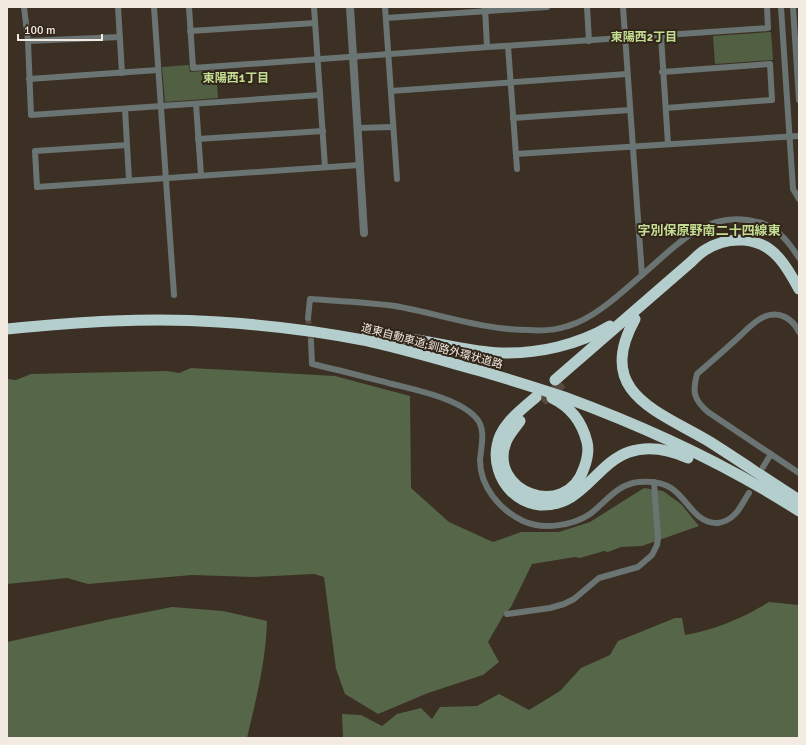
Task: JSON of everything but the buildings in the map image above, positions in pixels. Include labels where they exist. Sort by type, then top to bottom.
[{"type":"highway","points":[[785,502],[671,451],[650,448],[628,452],[616,459],[570,498],[559,503],[547,505],[537,504],[527,502],[511,491],[505,484],[498,468],[496,451],[498,441],[503,430],[516,415],[549,390],[705,250],[719,243],[730,240],[754,241],[772,251],[787,269],[799,289]]},
{"type":"highway","points":[[364,336],[408,338],[474,350],[500,353],[515,353],[550,348],[584,338],[631,318],[707,255],[721,247],[731,244],[753,245],[770,255],[780,265],[799,298]]},
{"type":"highway","name":"道東自動車道;釧路外環状道路","points":[[7,322],[128,314],[170,315],[267,321],[316,326],[364,336],[475,363],[599,410],[674,444],[749,482],[799,511]]},
{"type":"highway","points":[[631,318],[624,343],[622,367],[625,378],[635,395],[643,403],[657,412],[709,442],[799,500]]},
{"type":"highway","name":"道東自動車道;釧路外環状道路","points":[[7,329],[135,320],[218,322],[316,332],[364,340],[422,354],[602,406],[637,421],[717,460],[799,505]]},
{"type":"highway","points":[[521,383],[558,401],[568,408],[582,425],[588,446],[585,466],[579,480],[567,491],[558,495],[546,497],[535,496],[518,486],[508,474],[504,459],[506,443],[510,434],[520,422],[549,390]]},
{"type":"street","points":[[24,7],[28,41],[31,115],[320,95]]},
{"type":"street","points":[[118,7],[122,73]]},
{"type":"street","points":[[154,7],[174,295]]},
{"type":"street","points":[[189,7],[193,68],[317,58],[388,55],[768,28],[767,7]]},
{"type":"street","points":[[314,7],[325,168]]},
{"type":"street","points":[[350,7],[364,234]]},
{"type":"street","points":[[385,7],[392,127],[397,179]]},
{"type":"street","points":[[386,18],[486,9],[547,7]]},
{"type":"street","points":[[587,7],[589,40]]},
{"type":"street","points":[[623,7],[642,275]]},
{"type":"street","points":[[781,7],[793,189],[799,199]]},
{"type":"street","points":[[793,7],[799,100]]},
{"type":"street","points":[[486,9],[488,47]]},
{"type":"street","points":[[190,31],[315,23]]},
{"type":"street","points":[[660,36],[668,144]]},
{"type":"street","points":[[28,41],[120,37]]},
{"type":"street","points":[[508,46],[517,169]]},
{"type":"street","points":[[662,72],[770,64],[772,100],[666,108]]},
{"type":"street","points":[[29,79],[158,70]]},
{"type":"street","points":[[391,91],[627,74]]},
{"type":"street","points":[[196,104],[201,175]]},
{"type":"street","points":[[125,109],[129,180]]},
{"type":"street","points":[[513,118],[630,110]]},
{"type":"street","points":[[357,128],[392,127]]},
{"type":"street","points":[[198,139],[323,132]]},
{"type":"street","points":[[516,154],[799,136]]},
{"type":"street","points":[[127,145],[35,151],[37,187],[360,165]]},
{"type":"street","points":[[308,318],[310,299],[395,306],[475,324],[510,330],[542,331],[568,327],[590,315],[621,293],[691,234],[704,226],[720,220],[733,219],[762,223],[788,242],[799,258]]},
{"type":"street","points":[[799,332],[792,321],[784,316],[774,314],[765,316],[752,325],[697,374],[694,391],[696,399],[708,412],[799,473]]},
{"type":"street","points":[[311,341],[312,364],[422,392],[458,404],[470,412],[478,420],[482,430],[480,462],[483,477],[488,490],[497,503],[510,514],[525,522],[542,526],[574,522],[589,514],[622,487],[639,482],[654,482],[670,488],[681,496],[693,512],[703,520],[713,523],[727,521],[735,514],[748,492]]},
{"type":"street","points":[[763,467],[771,454]]},
{"type":"street","points":[[507,614],[550,608],[564,604],[574,599],[599,578],[638,566],[652,555],[657,545],[658,538],[654,482]]},
{"type":"green space","points":[[771,32],[773,60],[715,64],[713,36]]},
{"type":"green space","points":[[189,65],[190,72],[216,70],[218,98],[165,102],[162,67]]},
{"type":"green space","points":[[191,368],[335,376],[410,396],[411,488],[449,522],[493,542],[521,532],[559,532],[590,522],[644,488],[663,491],[681,504],[699,526],[642,546],[621,547],[608,552],[604,551],[580,558],[575,557],[532,564],[511,607],[503,616],[488,642],[499,662],[483,675],[428,693],[378,714],[345,694],[336,669],[324,577],[314,574],[253,577],[192,575],[88,584],[67,578],[7,584],[7,379],[16,380],[31,374],[167,371],[179,373]]},
{"type":"green space","points":[[769,602],[799,605],[799,738],[343,738],[342,714],[361,715],[382,726],[397,714],[421,708],[432,719],[440,707],[477,706],[499,694],[529,710],[560,691],[581,668],[610,655],[618,641],[675,618],[682,618],[685,635],[696,633],[718,627]]},
{"type":"green space","points":[[172,607],[223,611],[267,621],[263,666],[247,738],[7,738],[7,642]]},
{"type":"tunnel","points":[[308,318],[311,341]]},
{"type":"tunnel","points":[[542,401],[562,383]]},
{"type":"district","name":"東陽西2丁目","points":[[644,37]]},
{"type":"district","name":"東陽西1丁目","points":[[236,78]]},
{"type":"district","name":"字別保原野南二十四線東","points":[[709,231]]}]
